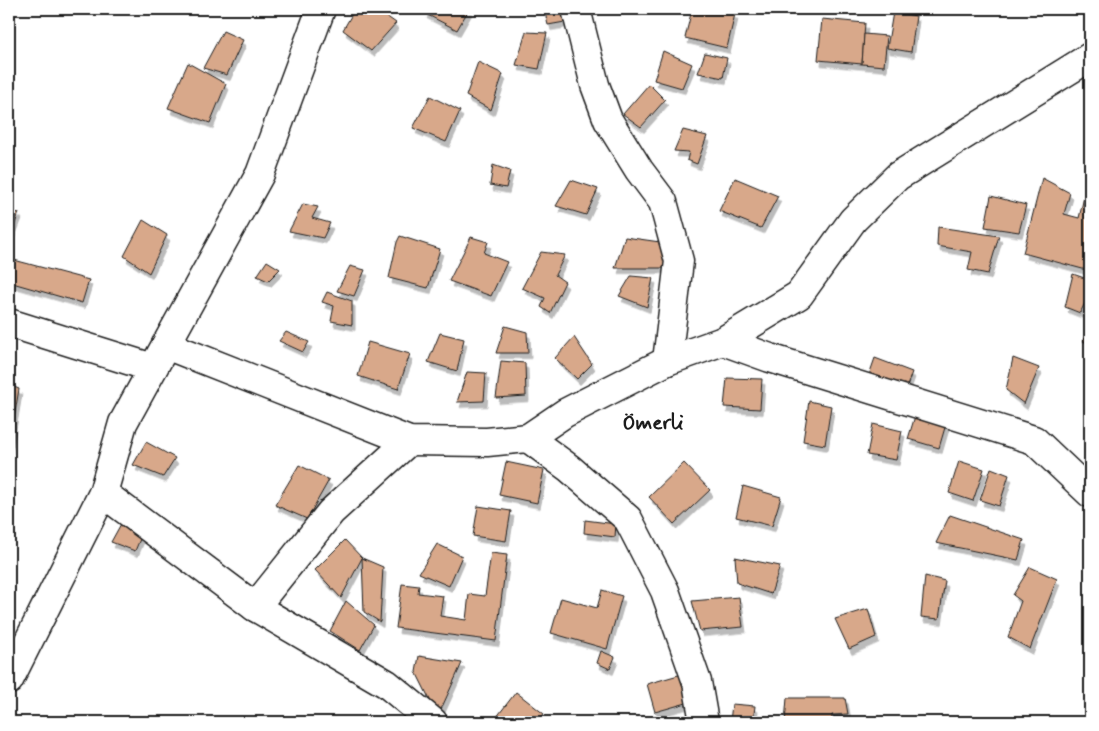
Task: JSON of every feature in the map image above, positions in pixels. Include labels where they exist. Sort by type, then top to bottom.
[{"type":"street","points":[[9,680],[104,493],[123,423],[260,174],[322,9]]},
{"type":"street","points":[[576,9],[595,85],[608,120],[663,202],[679,261],[666,361]]},
{"type":"street","points":[[9,323],[159,356],[409,441],[487,442],[528,438],[565,413],[666,361],[723,341],[799,295],[853,220],[898,176],[1090,57]]},
{"type":"street","points":[[723,341],[770,358],[1034,440],[1090,493]]},
{"type":"street","points":[[528,438],[570,468],[628,519],[665,591],[697,682],[704,722]]},
{"type":"street","points":[[255,607],[331,512],[409,441]]},
{"type":"street","points":[[104,493],[255,607],[387,684],[433,722]]},
{"type":"building","points":[[355,9],[376,9],[396,23],[371,51],[343,30]]},
{"type":"building","points":[[426,9],[469,9],[457,30],[424,13]]},
{"type":"building","points":[[544,9],[572,9],[576,20],[548,25]]},
{"type":"building","points":[[692,9],[714,9],[735,14],[727,48],[685,38]]},
{"type":"building","points":[[893,12],[916,16],[911,52],[887,48]]},
{"type":"building","points":[[822,19],[865,23],[862,64],[818,60]]},
{"type":"building","points":[[223,31],[243,40],[227,75],[203,68]]},
{"type":"building","points":[[526,32],[547,33],[539,69],[516,65]]},
{"type":"building","points":[[864,34],[887,36],[884,66],[862,64]]},
{"type":"building","points":[[663,51],[692,64],[682,88],[654,80]]},
{"type":"building","points":[[705,53],[727,58],[723,78],[698,73]]},
{"type":"building","points":[[478,62],[503,74],[491,110],[466,96]]},
{"type":"building","points":[[188,63],[226,84],[210,123],[168,108]]},
{"type":"building","points":[[649,84],[665,100],[641,127],[623,114]]},
{"type":"building","points":[[430,96],[460,111],[446,142],[413,128]]},
{"type":"building","points":[[683,130],[707,136],[697,164],[687,160],[689,152],[674,151]]},
{"type":"building","points":[[493,165],[510,171],[506,188],[490,185]]},
{"type":"building","points":[[735,178],[778,196],[761,228],[719,211]]},
{"type":"building","points":[[1042,178],[1070,193],[1064,214],[1079,218],[1084,197],[1090,199],[1090,271],[1023,253]]},
{"type":"building","points":[[571,180],[598,189],[586,215],[556,206]]},
{"type":"building","points":[[991,196],[1026,205],[1019,232],[985,227]]},
{"type":"building","points":[[303,204],[318,207],[312,218],[330,223],[323,238],[289,231]]},
{"type":"building","points":[[9,211],[19,213],[9,239]]},
{"type":"building","points":[[143,220],[167,235],[149,273],[124,256]]},
{"type":"building","points":[[938,227],[999,236],[988,274],[968,270],[972,252],[937,246]]},
{"type":"building","points":[[400,236],[440,249],[428,288],[389,278]]},
{"type":"building","points":[[471,237],[488,242],[484,253],[507,262],[491,296],[449,281]]},
{"type":"building","points":[[625,237],[667,243],[664,268],[615,268]]},
{"type":"building","points":[[541,252],[565,255],[555,275],[565,282],[550,313],[541,307],[545,298],[522,288]]},
{"type":"building","points":[[14,260],[89,280],[82,303],[9,282],[9,271]]},
{"type":"building","points":[[267,261],[280,269],[268,281],[257,276]]},
{"type":"building","points":[[350,266],[365,270],[354,296],[337,291]]},
{"type":"building","points":[[1073,274],[1090,280],[1090,293],[1080,313],[1065,307]]},
{"type":"building","points":[[631,276],[653,278],[647,307],[619,296]]},
{"type":"building","points":[[327,292],[352,301],[352,325],[331,321],[334,306],[322,302]]},
{"type":"building","points":[[505,326],[527,332],[528,353],[496,353]]},
{"type":"building","points":[[1090,331],[1090,345],[1083,341]]},
{"type":"building","points":[[286,332],[309,342],[303,352],[279,341]]},
{"type":"building","points":[[440,333],[464,339],[457,371],[428,362]]},
{"type":"building","points":[[574,337],[592,364],[577,379],[555,358]]},
{"type":"building","points":[[368,342],[410,354],[398,389],[358,376]]},
{"type":"building","points":[[875,358],[912,372],[905,392],[868,378]]},
{"type":"building","points":[[1013,358],[1039,368],[1024,404],[1006,390]]},
{"type":"building","points":[[501,361],[525,363],[526,396],[496,398]]},
{"type":"building","points":[[467,372],[486,373],[484,401],[457,402]]},
{"type":"building","points":[[727,378],[762,379],[760,409],[724,407]]},
{"type":"building","points":[[9,385],[19,389],[9,448]]},
{"type":"building","points":[[809,401],[831,406],[825,445],[803,441]]},
{"type":"building","points":[[915,416],[946,424],[939,448],[908,439]]},
{"type":"building","points":[[873,424],[902,431],[896,460],[867,455]]},
{"type":"building","points":[[146,442],[175,458],[163,477],[133,465]]},
{"type":"building","points":[[959,461],[984,469],[973,501],[949,493]]},
{"type":"building","points":[[506,462],[544,470],[537,503],[499,495]]},
{"type":"building","points":[[684,463],[710,490],[674,524],[649,497]]},
{"type":"building","points":[[299,465],[329,480],[307,519],[275,505]]},
{"type":"building","points":[[991,468],[1009,475],[999,506],[980,500]]},
{"type":"building","points":[[743,486],[781,497],[772,526],[736,517]]},
{"type":"building","points":[[478,506],[511,511],[506,541],[473,536]]},
{"type":"building","points":[[950,515],[1024,540],[1018,560],[936,543]]},
{"type":"building","points":[[585,520],[616,524],[615,537],[584,533]]},
{"type":"building","points":[[122,522],[143,532],[135,551],[111,542]]},
{"type":"building","points":[[345,540],[362,558],[341,598],[315,570]]},
{"type":"building","points":[[437,544],[462,556],[449,586],[419,573]]},
{"type":"building","points":[[491,553],[507,555],[496,641],[396,628],[402,584],[419,586],[418,593],[443,596],[440,616],[466,620],[469,594],[485,596]]},
{"type":"building","points":[[735,557],[780,566],[771,594],[737,583]]},
{"type":"building","points":[[362,558],[383,567],[380,622],[364,612]]},
{"type":"building","points":[[1030,567],[1057,579],[1030,649],[1008,637],[1021,601],[1013,595]]},
{"type":"building","points":[[925,576],[945,581],[939,619],[921,617]]},
{"type":"building","points":[[602,590],[622,596],[607,649],[551,633],[561,598],[597,608]]},
{"type":"building","points":[[739,597],[743,627],[700,631],[692,601]]},
{"type":"building","points":[[346,601],[374,625],[360,650],[330,631]]},
{"type":"building","points":[[868,609],[876,637],[849,649],[835,619]]},
{"type":"building","points":[[601,651],[615,657],[610,669],[597,663]]},
{"type":"building","points":[[419,656],[462,663],[438,716],[416,672]]},
{"type":"building","points":[[689,672],[697,700],[655,712],[647,684]]},
{"type":"building","points":[[1087,673],[1090,673],[1090,710]]},
{"type":"building","points":[[516,692],[544,714],[537,722],[501,722],[496,718]]},
{"type":"building","points":[[787,698],[845,698],[848,714],[832,715],[832,722],[785,722]]},
{"type":"building","points":[[732,704],[755,706],[753,722],[730,722]]},
{"type":"district","name":"Ömerli","points":[[653,423]]}]
